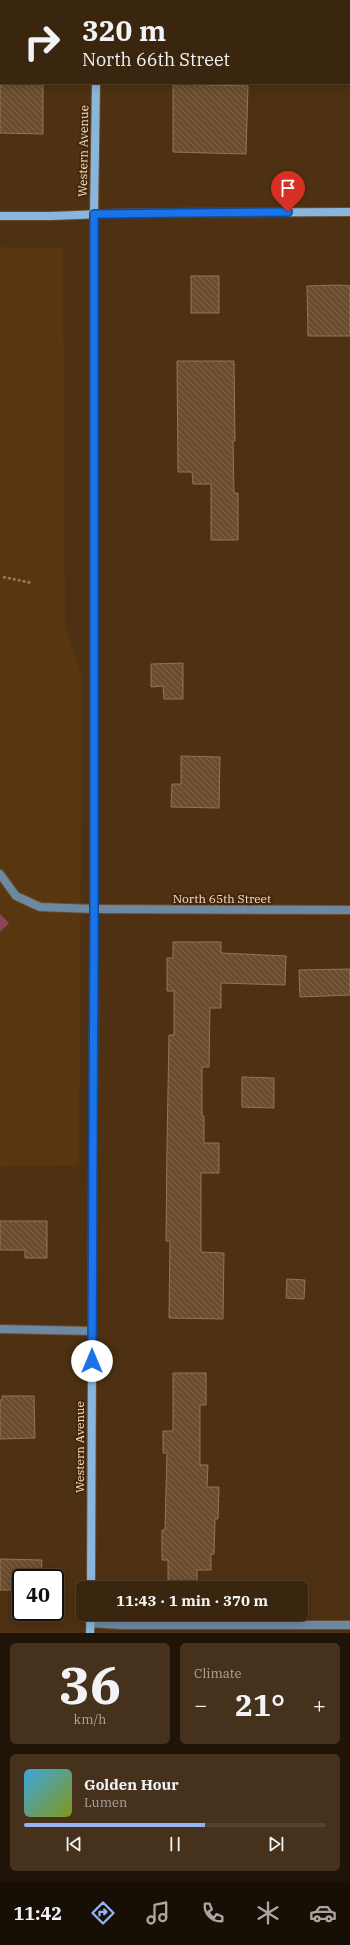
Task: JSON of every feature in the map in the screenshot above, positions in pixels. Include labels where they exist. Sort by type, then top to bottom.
[{"type":"street","name":"Western Avenue","points":[[91,1581],[94,909],[94,214],[96,84]]},
{"type":"street","points":[[0,216],[350,212]]},
{"type":"street","name":"North 65th Street","points":[[0,874],[16,896],[40,907],[94,909],[350,910]]},
{"type":"street","points":[[0,1329],[92,1331]]},
{"type":"street","points":[[90,1633],[90,1623],[122,1625],[350,1625]]},
{"type":"path","points":[[3,577],[32,583]]},
{"type":"shaded area","points":[[0,247],[63,248],[65,624],[82,678],[79,1165],[0,1167]]},
{"type":"shaded area","points":[[0,914],[9,923],[0,932]]},
{"type":"building","points":[[0,84],[43,84],[43,134],[0,133]]},
{"type":"building","points":[[173,84],[248,86],[246,154],[173,152]]},
{"type":"building","points":[[191,276],[219,276],[219,313],[191,313]]},
{"type":"building","points":[[307,286],[350,286],[350,336],[308,336]]},
{"type":"building","points":[[177,361],[234,361],[234,493],[238,493],[238,540],[211,540],[211,484],[193,484],[192,472],[178,472]]},
{"type":"building","points":[[183,663],[183,699],[164,699],[163,686],[151,687],[151,664]]},
{"type":"building","points":[[181,756],[220,757],[219,808],[171,807],[172,784],[181,784]]},
{"type":"building","points":[[173,942],[221,942],[221,953],[286,956],[285,985],[221,983],[221,1008],[210,1008],[209,1067],[202,1067],[202,1116],[204,1116],[204,1143],[219,1143],[219,1173],[201,1173],[201,1252],[224,1253],[223,1319],[169,1318],[170,1241],[166,1241],[167,1145],[169,1035],[174,1035],[174,991],[167,991],[167,958],[173,958]]},
{"type":"building","points":[[350,969],[350,995],[300,997],[299,970]]},
{"type":"building","points":[[242,1077],[274,1078],[274,1108],[242,1107]]},
{"type":"building","points":[[0,1221],[47,1221],[47,1258],[25,1258],[25,1250],[0,1250]]},
{"type":"building","points":[[287,1279],[305,1280],[304,1299],[286,1298]]},
{"type":"building","points":[[173,1373],[206,1373],[206,1405],[200,1405],[200,1465],[208,1465],[207,1487],[219,1487],[218,1519],[215,1519],[214,1554],[211,1554],[211,1570],[197,1570],[197,1581],[168,1581],[168,1560],[162,1560],[162,1530],[165,1530],[167,1453],[163,1453],[163,1431],[173,1431]]},
{"type":"building","points":[[2,1396],[34,1396],[35,1438],[0,1439],[0,1400],[2,1400]]},
{"type":"building","points":[[0,1559],[42,1560],[42,1569],[12,1569],[12,1590],[0,1590]]},
{"type":"route","points":[[92,1361],[94,924],[94,214],[288,212]]}]
